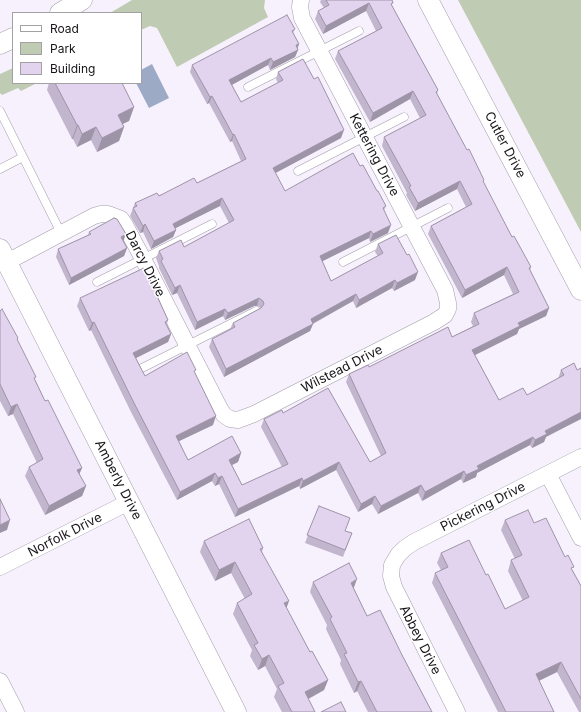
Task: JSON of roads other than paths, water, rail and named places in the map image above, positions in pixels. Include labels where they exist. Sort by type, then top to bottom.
[{"type":"street","points":[[62,12],[82,0]]},
{"type":"street","name":"Kettering Drive","points":[[301,0],[300,12],[444,290],[448,303],[448,309]]},
{"type":"street","name":"Cutler Drive","points":[[428,0],[581,290]]},
{"type":"street","points":[[0,44],[12,38]]},
{"type":"street","name":"Darcy Drive","points":[[3,255],[61,233],[94,216],[108,214],[120,219],[125,225],[143,259],[220,409],[224,415],[230,419]]},
{"type":"street","name":"Amberly Drive","points":[[3,255],[236,712]]},
{"type":"street","name":"Wilstead Drive","points":[[230,419],[238,420],[254,414],[434,322],[445,315],[448,309]]},
{"type":"street","name":"Pickering Drive","points":[[392,565],[398,555],[414,542],[581,457]]},
{"type":"street","points":[[548,474],[581,538]]},
{"type":"street","name":"Norfolk Drive","points":[[0,567],[129,502]]},
{"type":"street","name":"Abbey Drive","points":[[392,565],[394,587],[457,712]]},
{"type":"street","points":[[0,682],[16,712]]},
{"type":"lane","points":[[248,87],[359,31]]},
{"type":"lane","points":[[0,111],[61,233]]},
{"type":"lane","points":[[298,172],[404,118]]},
{"type":"lane","points":[[0,169],[23,157]]},
{"type":"lane","points":[[343,262],[448,208]]},
{"type":"lane","points":[[97,282],[212,224]]},
{"type":"lane","points":[[142,368],[256,311]]},
{"type":"water","points":[[152,64],[169,98],[149,108],[137,84],[142,84],[142,69]]}]
